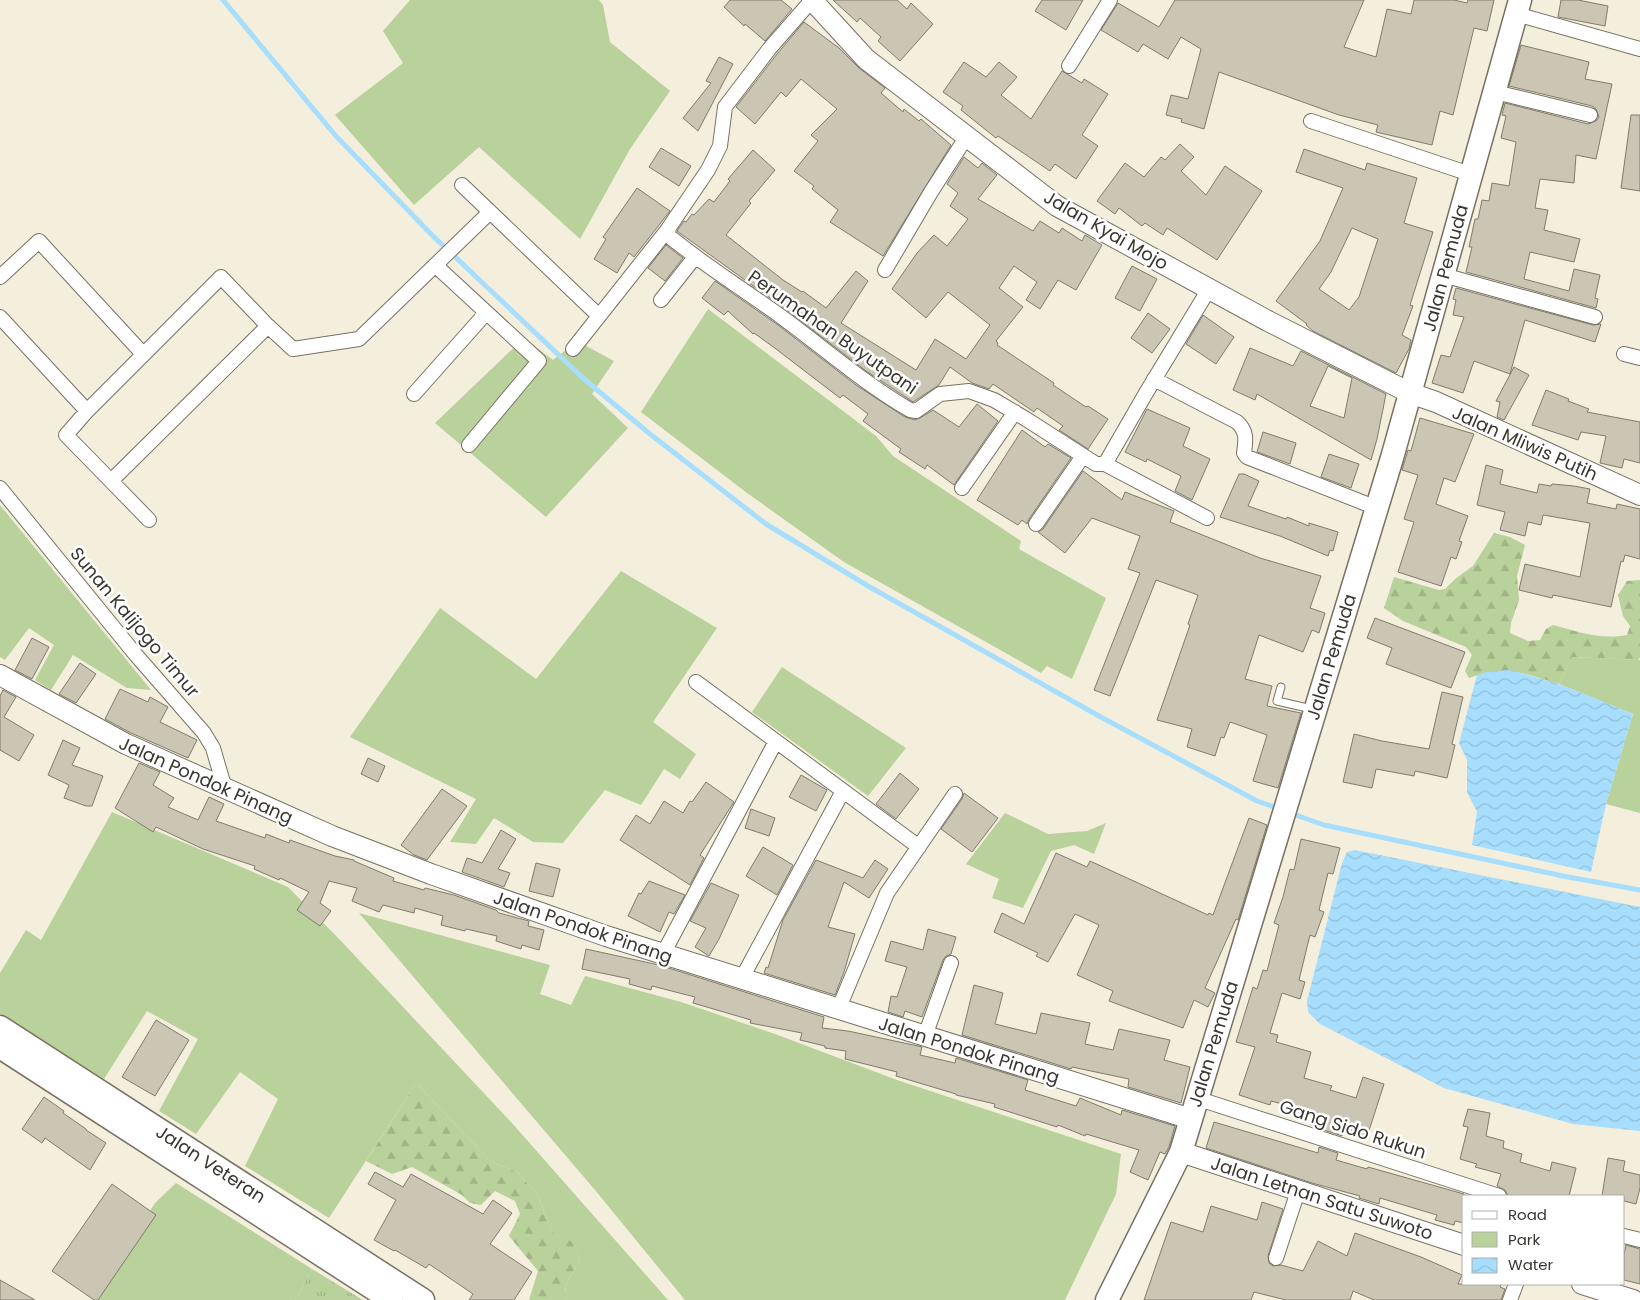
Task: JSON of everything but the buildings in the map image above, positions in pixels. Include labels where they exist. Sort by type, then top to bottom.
[{"type":"main road","name":"Jalan Pemuda","points":[[1107,1300],[1181,1152],[1377,508],[1518,7]]},
{"type":"main road","name":"Jalan Veteran","points":[[0,1027],[255,1203],[391,1300]]},
{"type":"main road","name":"Jalan Veteran","points":[[0,1048],[255,1203],[423,1300]]},
{"type":"street","points":[[573,349],[668,229],[708,170],[720,146],[725,107],[729,101],[770,48],[812,0]]},
{"type":"street","name":"Jalan Kyai Mojo","points":[[812,0],[866,59],[1058,206],[1268,322],[1410,393]]},
{"type":"street","points":[[1070,66],[1110,0]]},
{"type":"street","points":[[1518,7],[1640,49]]},
{"type":"street","points":[[1495,92],[1590,115]]},
{"type":"street","points":[[1311,121],[1470,174]]},
{"type":"street","points":[[885,270],[967,136]]},
{"type":"street","points":[[462,185],[599,316]]},
{"type":"street","points":[[149,520],[66,435],[142,354],[221,277],[268,326],[293,348],[359,340],[490,212]]},
{"type":"street","name":"Perumahan Buyutpani","points":[[668,229],[668,236],[695,257],[782,317],[853,371],[910,410],[916,411],[940,394],[969,391],[994,400],[1096,464],[1105,464],[1207,518]]},
{"type":"street","points":[[0,277],[39,241],[142,354]]},
{"type":"street","points":[[661,300],[695,257]]},
{"type":"street","points":[[439,262],[486,314],[539,361],[470,445]]},
{"type":"street","points":[[1443,276],[1595,317]]},
{"type":"street","points":[[1105,464],[1154,379],[1210,289]]},
{"type":"street","points":[[414,394],[486,314]]},
{"type":"street","points":[[0,318],[87,411]]},
{"type":"street","points":[[111,481],[268,326]]},
{"type":"street","points":[[1624,354],[1640,358]]},
{"type":"street","points":[[1154,379],[1237,422],[1245,433],[1244,453],[1247,457],[1377,508]]},
{"type":"street","name":"Jalan Mliwis Putih","points":[[1410,393],[1640,495]]},
{"type":"street","points":[[962,488],[1015,412]]},
{"type":"street","points":[[1036,524],[1084,456]]},
{"type":"street","name":"Sunan Kalijogo Timur","points":[[0,488],[136,655],[204,733],[213,748],[225,789]]},
{"type":"street","name":"Jalan Pondok Pinang","points":[[0,675],[126,744],[332,836],[431,874],[663,954],[838,1010],[925,1036],[1194,1108]]},
{"type":"street","points":[[696,682],[918,847]]},
{"type":"street","points":[[663,954],[776,741]]},
{"type":"street","points":[[742,978],[843,791]]},
{"type":"street","points":[[838,1010],[887,893],[955,794]]},
{"type":"street","points":[[925,1036],[951,963]]},
{"type":"street","name":"Gang Sido Rukun","points":[[1194,1108],[1495,1195]]},
{"type":"street","name":"Jalan Letnan Satu Suwoto","points":[[1181,1152],[1462,1244]]},
{"type":"street","points":[[1276,1258],[1298,1191]]},
{"type":"street","points":[[1625,1236],[1640,1240]]},
{"type":"street","points":[[1510,1300],[1516,1285]]},
{"type":"street","points":[[1585,1285],[1633,1300]]},
{"type":"lane","points":[[1281,687],[1277,701],[1315,710]]},
{"type":"green space","points":[[410,0],[599,0],[603,5],[610,42],[670,91],[630,149],[580,239],[479,147],[414,205],[335,115],[403,63],[383,31]]},
{"type":"green space","points":[[708,309],[876,436],[893,456],[1021,541],[1019,549],[1106,598],[1072,679],[1047,666],[1041,673],[844,562],[747,493],[641,412]]},
{"type":"green space","points":[[524,338],[553,360],[577,341],[614,361],[592,394],[628,428],[546,517],[435,423]]},
{"type":"green space","points":[[0,505],[151,690],[127,688],[73,655],[51,690],[35,680],[54,645],[29,628],[5,660],[0,657]]},
{"type":"green space","points":[[1494,533],[1510,537],[1525,545],[1517,576],[1519,600],[1511,623],[1510,633],[1528,641],[1540,640],[1546,629],[1553,625],[1598,636],[1627,635],[1630,626],[1623,616],[1618,595],[1627,581],[1640,580],[1640,658],[1638,660],[1572,657],[1559,684],[1525,674],[1505,671],[1469,678],[1465,671],[1472,655],[1466,647],[1403,621],[1384,608],[1394,577],[1439,590],[1445,589],[1473,566]]},
{"type":"green space","points":[[621,571],[717,628],[653,722],[696,754],[680,779],[664,769],[641,805],[605,790],[563,843],[533,842],[494,818],[476,844],[450,842],[476,799],[350,737],[440,608],[536,679]]},
{"type":"green space","points":[[1572,657],[1640,660],[1640,813],[1606,804],[1633,714],[1559,684]]},
{"type":"green space","points":[[782,667],[906,748],[868,796],[752,712]]},
{"type":"green space","points":[[112,812],[288,887],[511,1122],[668,1300],[567,1300],[565,1286],[580,1259],[572,1243],[553,1233],[537,1194],[517,1172],[491,1162],[416,1083],[329,1218],[245,1166],[278,1099],[240,1072],[196,1134],[159,1111],[198,1039],[147,1011],[104,1079],[0,1014],[0,973],[26,930],[41,940]]},
{"type":"green space","points":[[1005,813],[1048,834],[1087,831],[1106,823],[1094,854],[1074,845],[1051,851],[1023,908],[992,898],[999,879],[966,864]]},
{"type":"green space","points":[[359,913],[550,965],[540,994],[571,1005],[585,976],[681,1002],[775,1034],[897,1080],[1121,1154],[1116,1194],[1065,1300],[685,1300],[595,1190]]},
{"type":"green space","points":[[416,1083],[491,1162],[517,1172],[537,1194],[553,1233],[572,1242],[580,1259],[565,1286],[567,1300],[529,1300],[538,1271],[509,1236],[520,1214],[515,1201],[495,1191],[481,1205],[470,1203],[462,1195],[412,1167],[392,1174],[366,1161]]},
{"type":"green space","points":[[176,1183],[312,1269],[295,1300],[94,1300],[155,1203]]},
{"type":"green space","points":[[312,1269],[363,1300],[295,1300]]},
{"type":"water","points":[[1508,670],[1556,683],[1633,714],[1606,804],[1591,872],[1472,845],[1477,812],[1467,792],[1467,760],[1459,743],[1477,675]]},
{"type":"water","points":[[1355,850],[1640,907],[1640,1131],[1573,1124],[1444,1088],[1320,1024],[1308,1012],[1307,1001],[1342,863],[1347,852]]},
{"type":"waterway","points":[[223,0],[335,135],[432,235],[584,379],[650,434],[766,524],[868,586],[1099,716],[1257,801],[1280,809]]},
{"type":"waterway","points":[[1290,813],[1324,825],[1563,876],[1640,890]]}]
